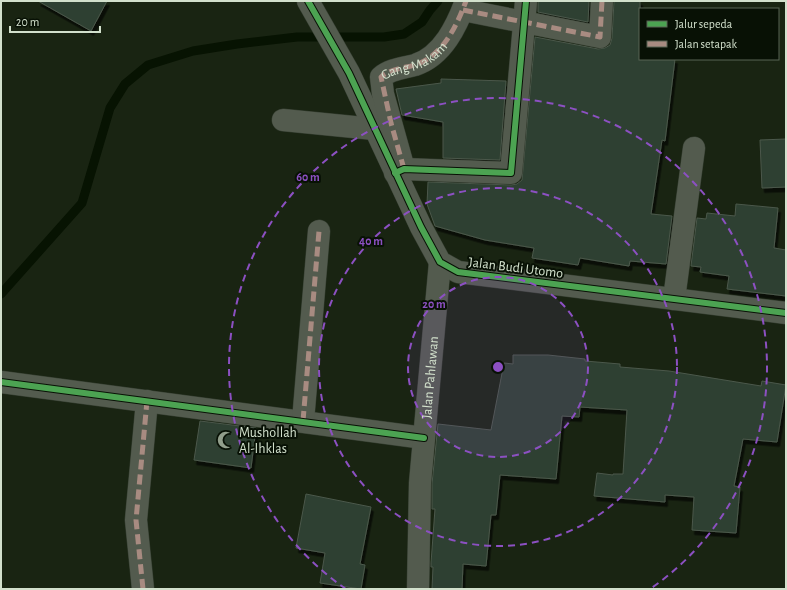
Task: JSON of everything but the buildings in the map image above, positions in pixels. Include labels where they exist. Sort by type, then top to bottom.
[{"type":"street","points":[[400,171],[511,173],[526,1]]},
{"type":"street","points":[[465,6],[523,23],[600,37],[602,1]]},
{"type":"street","points":[[310,4],[349,73],[374,129],[400,171],[440,262]]},
{"type":"street","name":"Gang Makam","points":[[400,171],[381,77],[386,72],[417,64],[438,51],[454,30],[465,6]]},
{"type":"street","points":[[283,120],[374,129]]},
{"type":"street","points":[[674,300],[694,148]]},
{"type":"street","points":[[303,421],[319,231]]},
{"type":"street","name":"Jalan Budi Utomo","points":[[440,262],[458,272],[674,300],[786,312]]},
{"type":"street","name":"Jalan Pahlawan","points":[[418,589],[420,483],[440,262]]},
{"type":"street","points":[[1,382],[424,438]]},
{"type":"street","points":[[143,589],[136,520],[147,401]]},
{"type":"waterway","points":[[1,294],[82,203],[110,108],[125,84],[148,65],[193,51],[237,44],[297,37],[384,37],[404,34],[422,22],[438,1]]},
{"type":"marked path","points":[[404,169],[391,123],[381,77],[393,70],[425,61],[434,55],[448,39],[466,1]]},
{"type":"marked path","points":[[463,10],[600,37],[602,1]]},
{"type":"marked path","points":[[303,421],[319,231]]},
{"type":"marked path","points":[[143,589],[136,520],[147,401]]},
{"type":"cycle path","points":[[308,1],[349,73],[421,227],[440,262],[458,272],[786,313]]},
{"type":"cycle path","points":[[395,173],[404,169],[511,173],[526,1]]},
{"type":"cycle path","points":[[1,382],[424,438]]},
{"type":"place","name":"Mushollah Al-Ihklas","points":[[226,440]]}]
